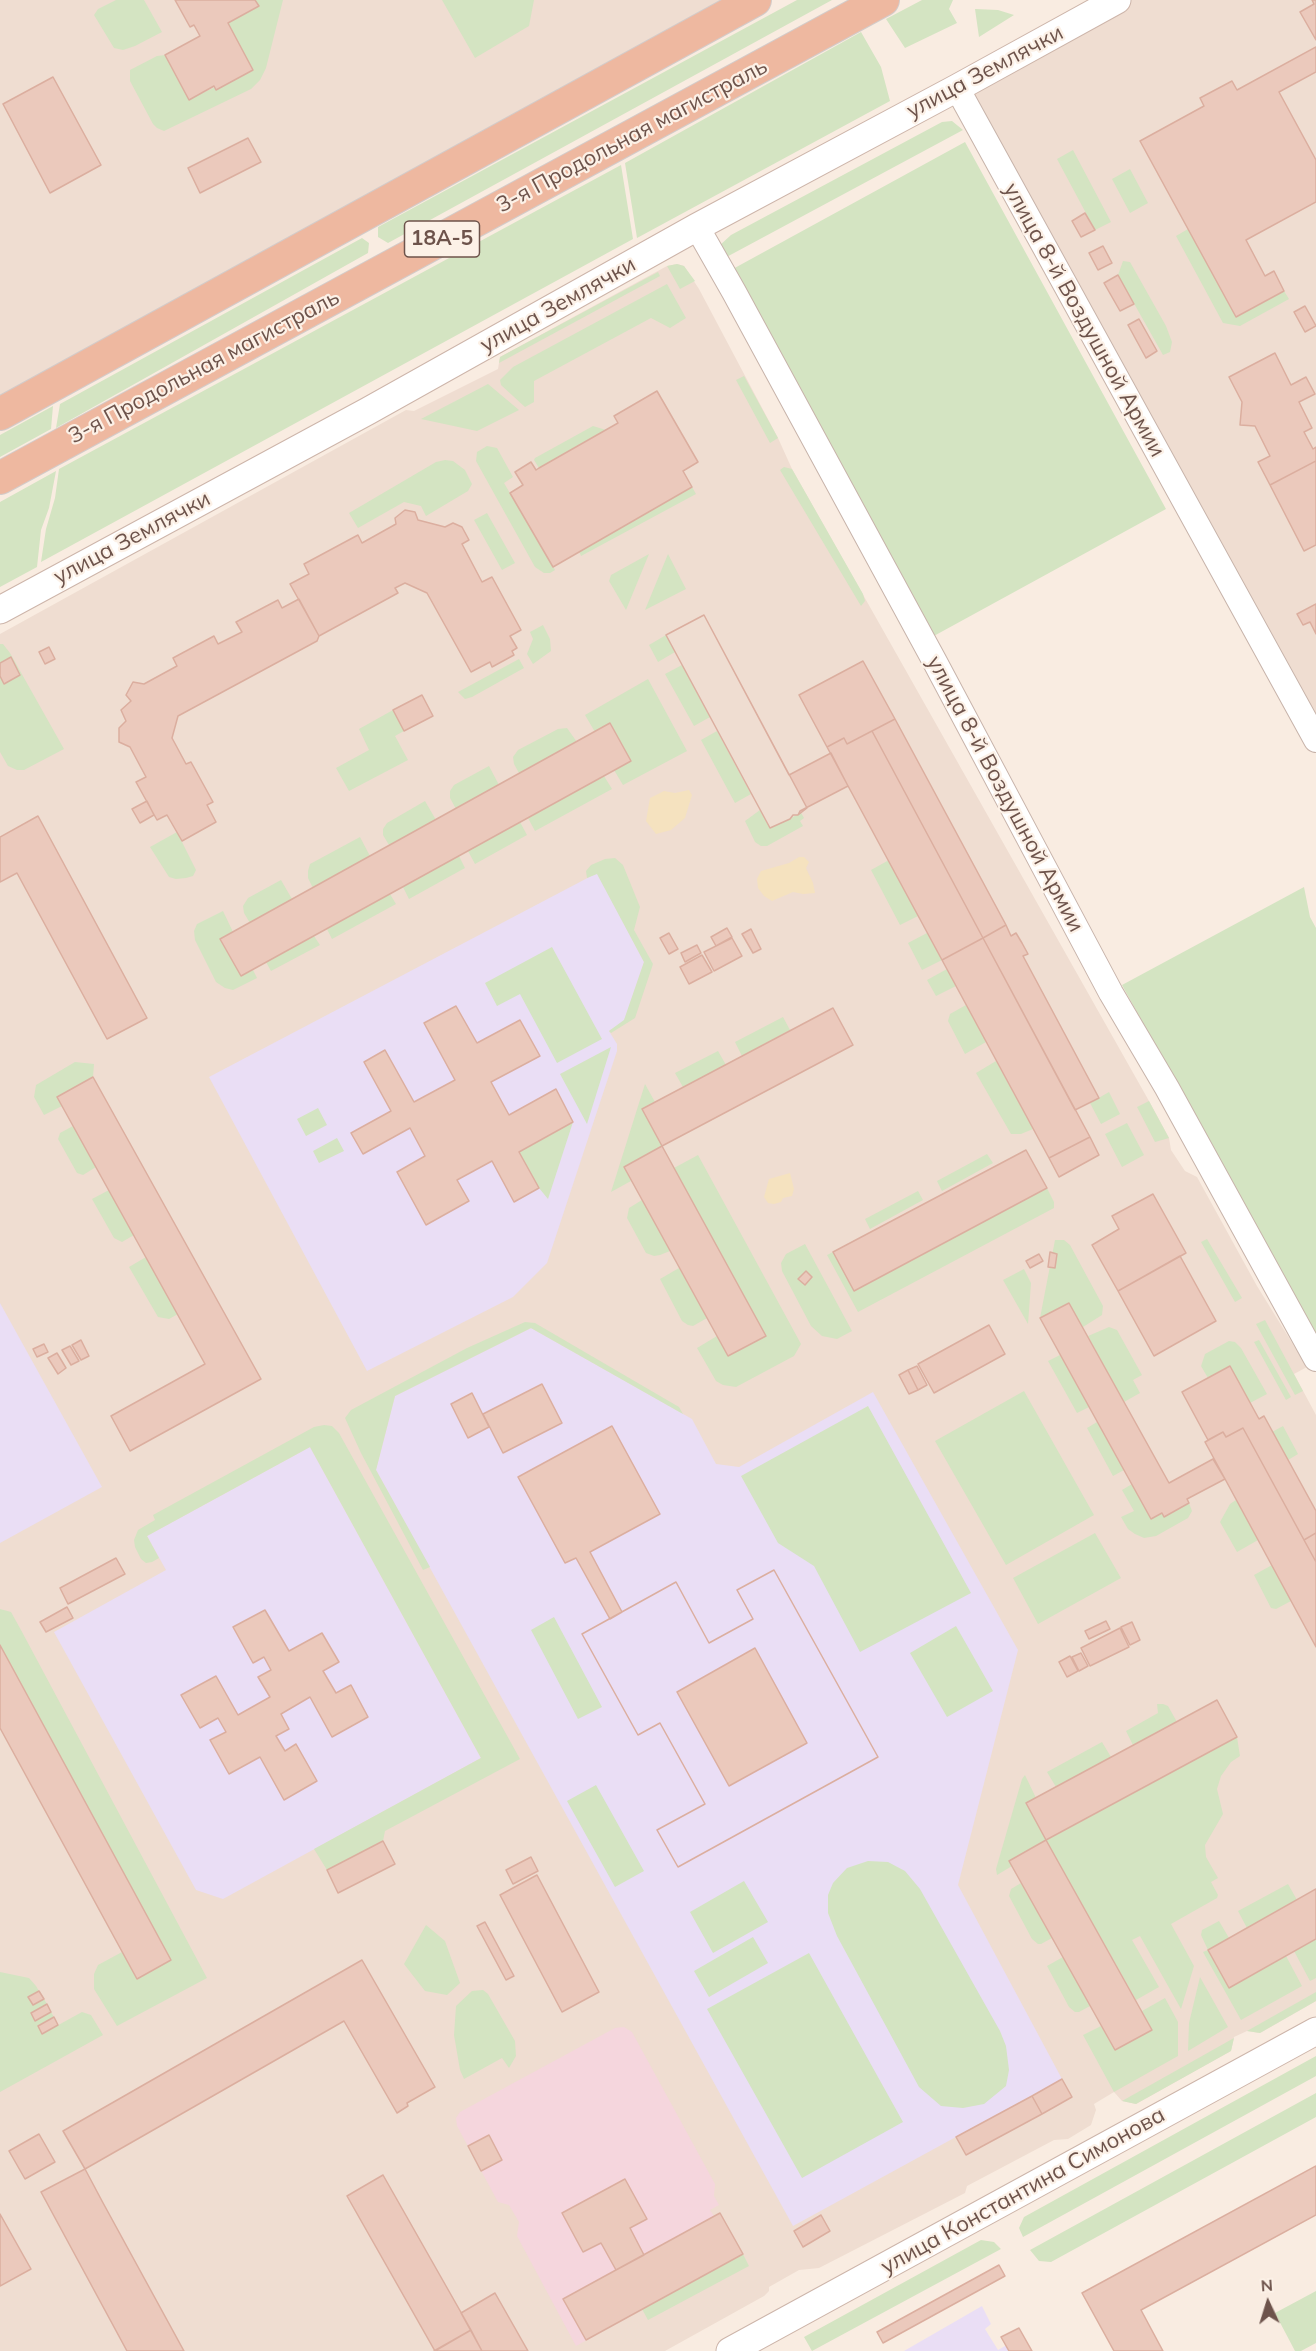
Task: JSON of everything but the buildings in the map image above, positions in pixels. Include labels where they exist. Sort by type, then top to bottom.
[{"type":"highway","name":"18А-5","points":[[0,414],[755,0]]},
{"type":"highway","name":"3-я Продольная магистраль","points":[[0,478],[883,0]]},
{"type":"main road","name":"улица Землячки","points":[[0,609],[368,411],[697,227],[1117,0]]},
{"type":"main road","name":"улица Константина Симонова","points":[[730,2351],[1316,2031]]},
{"type":"street","name":"улица 8-й Воздушной Армии","points":[[957,88],[1316,740]]},
{"type":"street","name":"улица 8-й Воздушной Армии","points":[[697,227],[935,662],[1106,984],[1172,1098],[1316,1359]]},
{"type":"shaded area","points":[[0,0],[756,0],[0,414]]},
{"type":"shaded area","points":[[1117,0],[1316,0],[1316,740],[957,88]]},
{"type":"shaded area","points":[[677,264],[684,266],[699,289],[792,469],[1149,1101],[1169,1138],[1171,1150],[1185,1171],[1197,1177],[1257,1286],[1307,1367],[1294,1374],[1316,1415],[1316,2001],[1260,2033],[1247,2031],[1234,2037],[1231,2051],[1136,2104],[1122,2101],[1114,2092],[1094,2104],[1096,2110],[1091,2125],[1068,2139],[1054,2140],[967,2186],[965,2193],[819,2268],[799,2270],[769,2287],[769,2291],[764,2296],[665,2351],[0,2351],[0,634],[406,410],[414,411],[498,369],[500,357],[667,266]]},
{"type":"shaded area","points":[[597,873],[644,962],[624,1021],[609,1031],[617,1044],[617,1051],[547,1263],[513,1297],[367,1371],[209,1077]]},
{"type":"shaded area","points":[[0,1303],[102,1487],[0,1543]]},
{"type":"shaded area","points":[[531,1328],[692,1419],[716,1464],[739,1467],[873,1392],[1018,1650],[958,1885],[1062,2079],[793,2226],[376,1470],[395,1396]]},
{"type":"shaded area","points":[[310,1447],[481,1758],[223,1899],[196,1890],[54,1632],[166,1570],[147,1536]]},
{"type":"shaded area","points":[[624,2027],[632,2032],[715,2184],[714,2196],[719,2205],[710,2210],[714,2216],[720,2213],[743,2254],[576,2346],[517,2236],[519,2222],[509,2205],[498,2202],[457,2126],[456,2118],[460,2112],[615,2028]]},
{"type":"shaded area","points":[[982,2306],[991,2324],[985,2329],[998,2350],[1014,2341],[1020,2351],[904,2351]]},
{"type":"green space","points":[[116,0],[144,0],[162,32],[123,50],[114,48],[94,15],[98,9]]},
{"type":"green space","points":[[255,0],[283,0],[266,68],[260,80],[251,89],[164,131],[157,128],[130,81],[130,70],[157,56],[165,55],[189,99],[253,70],[228,23],[258,7]]},
{"type":"green space","points":[[442,0],[534,0],[529,26],[475,58]]},
{"type":"green space","points":[[797,0],[832,0],[388,243],[378,237],[378,227]]},
{"type":"green space","points":[[922,0],[953,0],[949,9],[957,23],[905,48],[886,19]]},
{"type":"green space","points":[[975,9],[998,10],[1014,15],[979,37]]},
{"type":"green space","points":[[861,32],[881,67],[890,101],[637,238],[625,163]]},
{"type":"green space","points":[[952,121],[963,130],[721,260],[719,246],[731,235],[942,122]]},
{"type":"green space","points":[[965,142],[1166,509],[932,637],[731,270]]},
{"type":"green space","points":[[1073,150],[1111,222],[1095,230],[1057,159]]},
{"type":"green space","points":[[621,165],[633,239],[41,562],[59,469]]},
{"type":"green space","points":[[1130,169],[1148,203],[1130,213],[1112,179]]},
{"type":"green space","points":[[1188,229],[1236,317],[1284,291],[1289,299],[1240,326],[1223,323],[1176,236]]},
{"type":"green space","points":[[362,238],[369,243],[368,253],[56,428],[60,404]]},
{"type":"green space","points":[[1123,261],[1130,262],[1166,326],[1172,342],[1170,352],[1163,355],[1118,275]]},
{"type":"green space","points":[[677,264],[684,266],[695,281],[680,289],[667,266]]},
{"type":"green space","points":[[658,272],[660,276],[499,363],[500,357]]},
{"type":"green space","points":[[667,284],[686,318],[670,328],[651,318],[534,381],[534,402],[525,407],[501,385],[500,380],[513,367]]},
{"type":"green space","points":[[744,376],[778,438],[770,443],[736,380]]},
{"type":"green space","points":[[488,384],[519,410],[477,431],[421,419]]},
{"type":"green space","points":[[53,406],[51,429],[0,457],[0,435]]},
{"type":"green space","points":[[593,426],[606,430],[539,468],[535,458]]},
{"type":"green space","points":[[487,446],[497,448],[513,477],[504,483],[555,570],[550,573],[544,573],[535,567],[476,461],[477,452]]},
{"type":"green space","points":[[453,461],[465,470],[472,484],[468,491],[426,516],[421,506],[404,502],[358,528],[349,513],[436,462]]},
{"type":"green space","points":[[784,467],[792,469],[863,594],[865,601],[861,606],[780,470]]},
{"type":"green space","points":[[56,471],[49,508],[41,530],[37,567],[0,587],[0,502]]},
{"type":"green space","points":[[692,487],[696,494],[581,556],[579,551]]},
{"type":"green space","points":[[487,513],[515,563],[502,570],[474,520]]},
{"type":"green space","points":[[649,554],[626,610],[609,581],[611,575]]},
{"type":"green space","points":[[668,554],[686,589],[645,610]]},
{"type":"green space","points":[[543,625],[550,639],[551,651],[533,664],[527,654],[533,639],[530,632]]},
{"type":"green space","points":[[666,635],[675,652],[658,662],[649,645]]},
{"type":"green space","points":[[0,644],[3,644],[10,653],[64,749],[24,770],[8,766],[0,752]]},
{"type":"green space","points":[[519,659],[524,668],[472,697],[465,699],[458,692]]},
{"type":"green space","points":[[682,665],[710,717],[694,726],[665,674]]},
{"type":"green space","points":[[648,679],[687,751],[623,785],[614,770],[631,761],[611,724],[595,732],[585,715]]},
{"type":"green space","points":[[393,710],[404,731],[395,736],[408,760],[349,791],[336,768],[369,750],[359,729]]},
{"type":"green space","points":[[567,728],[577,742],[519,773],[513,757],[518,750],[558,729]]},
{"type":"green space","points":[[717,731],[751,794],[735,803],[701,740]]},
{"type":"green space","points":[[489,766],[499,785],[456,809],[450,798],[450,791],[454,785]]},
{"type":"green space","points":[[604,776],[612,789],[535,831],[528,818]]},
{"type":"green space","points":[[425,801],[436,820],[389,845],[383,835],[383,829],[387,823]]},
{"type":"green space","points":[[760,810],[770,828],[797,815],[800,811],[804,818],[800,821],[803,826],[767,846],[761,846],[755,842],[745,821]]},
{"type":"green space","points":[[520,822],[527,835],[475,864],[468,851]]},
{"type":"green space","points":[[177,832],[196,870],[193,876],[176,879],[169,877],[150,847]]},
{"type":"green space","points":[[360,837],[370,856],[313,888],[308,878],[310,864]]},
{"type":"green space","points":[[459,856],[465,868],[409,899],[403,887]]},
{"type":"green space","points":[[615,858],[623,865],[640,907],[634,930],[653,964],[635,1018],[611,1033],[609,1031],[624,1020],[644,962],[597,874],[587,878],[586,871],[591,865],[605,859]]},
{"type":"green space","points":[[889,860],[918,916],[900,925],[871,870]]},
{"type":"green space","points":[[281,880],[292,899],[250,923],[243,906],[248,898]]},
{"type":"green space","points":[[1304,887],[1310,917],[1316,928],[1316,1338],[1122,985]]},
{"type":"green space","points":[[390,894],[396,904],[332,939],[327,929]]},
{"type":"green space","points":[[223,911],[233,932],[220,939],[241,976],[253,970],[257,978],[233,990],[216,982],[195,940],[194,931],[197,924]]},
{"type":"green space","points":[[927,933],[942,960],[922,970],[908,943]]},
{"type":"green space","points":[[314,936],[320,945],[271,971],[266,962]]},
{"type":"green space","points":[[552,947],[602,1039],[557,1063],[520,994],[497,1006],[485,983]]},
{"type":"green space","points":[[947,969],[956,986],[936,996],[927,980]]},
{"type":"green space","points":[[966,1005],[986,1042],[965,1054],[948,1021],[950,1014]]},
{"type":"green space","points":[[783,1017],[790,1030],[742,1056],[735,1042]]},
{"type":"green space","points":[[611,1047],[587,1124],[560,1074]]},
{"type":"green space","points":[[718,1051],[726,1065],[683,1087],[675,1073]]},
{"type":"green space","points":[[996,1061],[1033,1129],[1021,1134],[1011,1134],[976,1073]]},
{"type":"green space","points":[[75,1062],[94,1064],[93,1077],[58,1097],[62,1106],[44,1115],[34,1097],[36,1085]]},
{"type":"green space","points":[[645,1084],[655,1102],[642,1109],[662,1146],[624,1167],[631,1181],[611,1192]]},
{"type":"green space","points":[[1109,1092],[1120,1114],[1101,1124],[1090,1103]]},
{"type":"green space","points":[[1149,1101],[1169,1138],[1155,1142],[1137,1107]]},
{"type":"green space","points":[[318,1108],[327,1125],[306,1136],[297,1119]]},
{"type":"green space","points":[[573,1122],[548,1199],[539,1188],[519,1152]]},
{"type":"green space","points":[[1127,1123],[1144,1155],[1122,1167],[1105,1134]]},
{"type":"green space","points":[[73,1126],[96,1167],[83,1175],[77,1173],[58,1139],[60,1133]]},
{"type":"green space","points":[[337,1138],[344,1151],[319,1163],[313,1151]]},
{"type":"green space","points":[[987,1154],[993,1163],[942,1191],[937,1181]]},
{"type":"green space","points":[[698,1155],[801,1344],[794,1356],[736,1387],[723,1385],[716,1381],[697,1348],[717,1336],[728,1356],[765,1336],[674,1168]]},
{"type":"green space","points":[[1047,1188],[1054,1202],[1054,1208],[858,1312],[827,1255],[833,1252],[854,1291]]},
{"type":"green space","points":[[109,1190],[134,1235],[122,1242],[114,1238],[92,1199]]},
{"type":"green space","points":[[918,1191],[923,1200],[870,1229],[865,1219]]},
{"type":"green space","points":[[642,1200],[670,1251],[654,1256],[646,1253],[627,1218],[629,1208]]},
{"type":"green space","points":[[1207,1239],[1242,1298],[1235,1302],[1201,1242]]},
{"type":"green space","points":[[1055,1240],[1064,1240],[1070,1245],[1103,1306],[1102,1315],[1083,1327],[1069,1303],[1040,1318]]},
{"type":"green space","points":[[805,1244],[852,1331],[837,1339],[822,1336],[811,1326],[782,1271],[781,1263],[786,1254]]},
{"type":"green space","points":[[146,1257],[178,1314],[169,1319],[158,1317],[129,1267]]},
{"type":"green space","points":[[679,1268],[707,1318],[693,1326],[682,1321],[660,1279]]},
{"type":"green space","points":[[1024,1269],[1031,1283],[1028,1324],[1003,1280]]},
{"type":"green space","points":[[1265,1320],[1303,1391],[1295,1395],[1256,1324]]},
{"type":"green space","points":[[525,1322],[535,1323],[679,1407],[683,1414],[531,1328],[395,1396],[376,1470],[430,1567],[423,1570],[345,1418],[351,1410],[467,1348]]},
{"type":"green space","points":[[1109,1327],[1117,1330],[1142,1375],[1133,1380],[1140,1393],[1124,1402],[1088,1336]]},
{"type":"green space","points":[[1259,1340],[1291,1397],[1286,1400],[1254,1342]]},
{"type":"green space","points":[[1229,1341],[1235,1342],[1241,1348],[1267,1394],[1250,1403],[1208,1378],[1201,1366],[1205,1354]]},
{"type":"green space","points":[[1060,1355],[1089,1407],[1077,1413],[1048,1361]]},
{"type":"green space","points":[[1024,1391],[1094,1515],[1006,1565],[935,1441]]},
{"type":"green space","points":[[868,1406],[971,1593],[860,1652],[814,1566],[778,1543],[741,1476]]},
{"type":"green space","points":[[1097,1422],[1124,1470],[1113,1476],[1087,1428]]},
{"type":"green space","points":[[332,1426],[339,1433],[520,1759],[385,1831],[383,1841],[327,1870],[314,1849],[481,1758],[310,1447],[147,1536],[159,1558],[152,1562],[146,1563],[141,1559],[134,1540],[138,1530],[155,1520],[153,1515],[314,1427]]},
{"type":"green space","points":[[1283,1426],[1298,1454],[1288,1460],[1272,1432]]},
{"type":"green space","points":[[1132,1484],[1151,1519],[1162,1513],[1165,1516],[1189,1503],[1192,1511],[1188,1518],[1156,1536],[1144,1538],[1135,1534],[1128,1529],[1121,1517],[1134,1511],[1122,1490]]},
{"type":"green space","points":[[1236,1500],[1258,1540],[1237,1552],[1220,1522],[1230,1504]]},
{"type":"green space","points":[[1095,1533],[1121,1578],[1038,1624],[1013,1578]]},
{"type":"green space","points":[[1272,1565],[1291,1601],[1276,1609],[1271,1608],[1254,1575]]},
{"type":"green space","points":[[0,1609],[11,1612],[207,1978],[117,2026],[94,1989],[94,1974],[98,1965],[122,1952],[137,1979],[171,1960],[0,1645]]},
{"type":"green space","points":[[554,1617],[602,1707],[578,1719],[531,1630]]},
{"type":"green space","points":[[956,1626],[993,1691],[947,1717],[910,1653]]},
{"type":"green space","points":[[1157,1704],[1168,1706],[1177,1722],[1133,1745],[1126,1731],[1158,1713]]},
{"type":"green space","points":[[1237,1737],[1240,1756],[1231,1762],[1221,1776],[1217,1789],[1223,1814],[1205,1845],[1206,1857],[1218,1878],[1211,1882],[1218,1895],[1217,1898],[1171,1924],[1194,1966],[1181,2009],[1140,1936],[1132,1940],[1159,1987],[1136,2000],[1046,1840],[1009,1861],[1012,1866],[997,1875],[996,1869],[1022,1779],[1025,1775],[1036,1798],[1047,1840]]},
{"type":"green space","points":[[1102,1742],[1111,1757],[1056,1787],[1047,1772]]},
{"type":"green space","points":[[596,1785],[644,1871],[615,1887],[567,1801]]},
{"type":"green space","points":[[868,1861],[888,1862],[905,1871],[920,1889],[1000,2031],[1006,2046],[1009,2070],[1006,2086],[984,2104],[963,2108],[941,2106],[919,2087],[837,1936],[828,1913],[828,1895],[833,1883],[847,1868]]},
{"type":"green space","points":[[744,1881],[768,1922],[713,1953],[690,1912]]},
{"type":"green space","points":[[1021,1883],[1052,1938],[1041,1944],[1032,1939],[1009,1896],[1011,1889]]},
{"type":"green space","points":[[1288,1884],[1297,1900],[1247,1928],[1238,1911]]},
{"type":"green space","points":[[1219,1921],[1229,1938],[1208,1950],[1201,1935],[1202,1930]]},
{"type":"green space","points":[[426,1925],[445,1941],[460,1983],[447,1995],[425,1991],[404,1964]]},
{"type":"green space","points":[[753,1937],[768,1963],[709,1997],[694,1971]]},
{"type":"green space","points":[[1316,1939],[1316,1978],[1310,1981],[1294,1951]]},
{"type":"green space","points":[[1208,1950],[1286,1956],[1302,1986],[1241,2020],[1203,1952]]},
{"type":"green space","points":[[809,1953],[903,2122],[802,2178],[707,2009]]},
{"type":"green space","points":[[1063,1957],[1090,2006],[1079,2012],[1069,2007],[1047,1966]]},
{"type":"green space","points":[[0,1972],[29,1978],[36,1986],[39,1991],[29,1998],[33,2005],[44,1999],[47,2004],[31,2014],[35,2021],[51,2012],[54,2017],[38,2026],[42,2034],[82,2012],[91,2015],[103,2035],[0,2092]]},
{"type":"green space","points":[[1200,1977],[1228,2027],[1188,2051],[1189,2023]]},
{"type":"green space","points":[[483,1990],[488,1994],[515,2041],[516,2056],[509,2068],[502,2058],[464,2079],[460,2070],[454,2035],[456,2006],[472,1991]]},
{"type":"green space","points":[[1316,1992],[1316,2001],[1260,2033],[1247,2031]]},
{"type":"green space","points":[[1165,1998],[1178,2022],[1178,2056],[1114,2092],[1083,2035],[1101,2026],[1115,2050],[1152,2030],[1142,2011]]},
{"type":"green space","points":[[1234,2038],[1231,2051],[1136,2104],[1122,2101]]},
{"type":"green space","points":[[1316,2056],[1316,2076],[1023,2237],[1019,2228],[1024,2217]]},
{"type":"green space","points":[[1316,2093],[1316,2117],[1051,2262],[1039,2261],[1030,2250]]},
{"type":"green space","points":[[981,2240],[994,2242],[1001,2249],[812,2351],[804,2337]]},
{"type":"green space","points":[[743,2254],[749,2266],[648,2320],[642,2309]]},
{"type":"green space","points":[[1316,2291],[1316,2343],[1301,2351],[1295,2351],[1275,2313]]},
{"type":"sand","points":[[689,790],[692,795],[685,818],[671,830],[656,834],[646,821],[650,798],[664,791],[675,793]]},
{"type":"sand","points":[[799,857],[804,857],[809,862],[806,868],[815,893],[793,892],[772,901],[764,896],[758,888],[757,879],[761,871],[789,863]]},
{"type":"sand","points":[[790,1173],[794,1189],[792,1196],[783,1198],[781,1202],[768,1203],[764,1197],[769,1179]]}]
